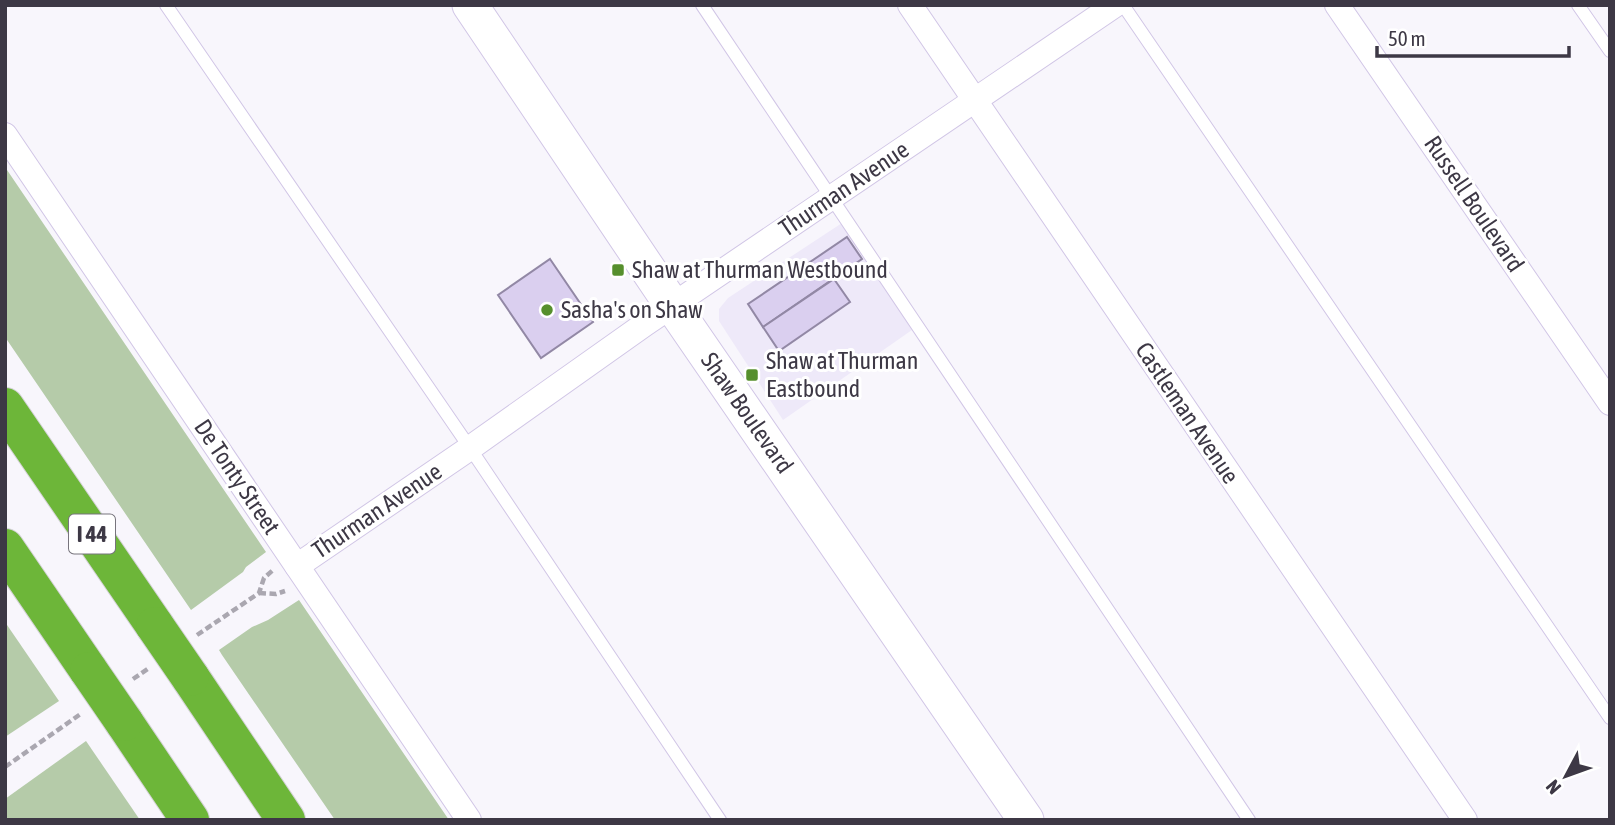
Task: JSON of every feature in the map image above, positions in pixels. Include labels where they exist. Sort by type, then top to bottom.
[{"type":"highway","name":"I 44","points":[[5,407],[286,820]]},
{"type":"highway","points":[[5,548],[190,820]]},
{"type":"street","name":"Shaw Boulevard","points":[[470,5],[672,305],[1026,820]]},
{"type":"street","name":"Castleman Avenue","points":[[910,5],[1465,820]]},
{"type":"street","name":"Thurman Avenue","points":[[297,566],[672,305],[1115,5]]},
{"type":"street","name":"Russell Boulevard","points":[[1337,5],[1610,403]]},
{"type":"street","name":"De Tonty Street","points":[[5,135],[469,820]]},
{"type":"lane","points":[[166,5],[470,448],[720,820]]},
{"type":"lane","points":[[702,5],[1250,820]]},
{"type":"lane","points":[[1123,5],[1610,718]]},
{"type":"lane","points":[[1578,5],[1610,51]]},
{"type":"shaded area","points":[[842,223],[912,330],[783,420],[719,321],[719,309],[728,298]]},
{"type":"green space","points":[[5,167],[266,552],[191,610],[5,337]]},
{"type":"green space","points":[[299,600],[449,820],[335,820],[222,655],[219,650]]},
{"type":"green space","points":[[5,622],[59,701],[5,737]]},
{"type":"green space","points":[[86,741],[140,820],[5,820],[5,799]]},
{"type":"building","points":[[847,237],[862,259],[763,327],[748,304]]},
{"type":"building","points":[[550,259],[593,322],[541,358],[498,295]]},
{"type":"building","points":[[834,279],[850,302],[779,351],[763,327]]},
{"type":"place","name":"Shaw at Thurman Westbound","points":[[618,270]]},
{"type":"place","name":"Sasha's on Shaw","points":[[547,310]]},
{"type":"place","name":"Shaw at Thurman Eastbound","points":[[752,375]]}]
